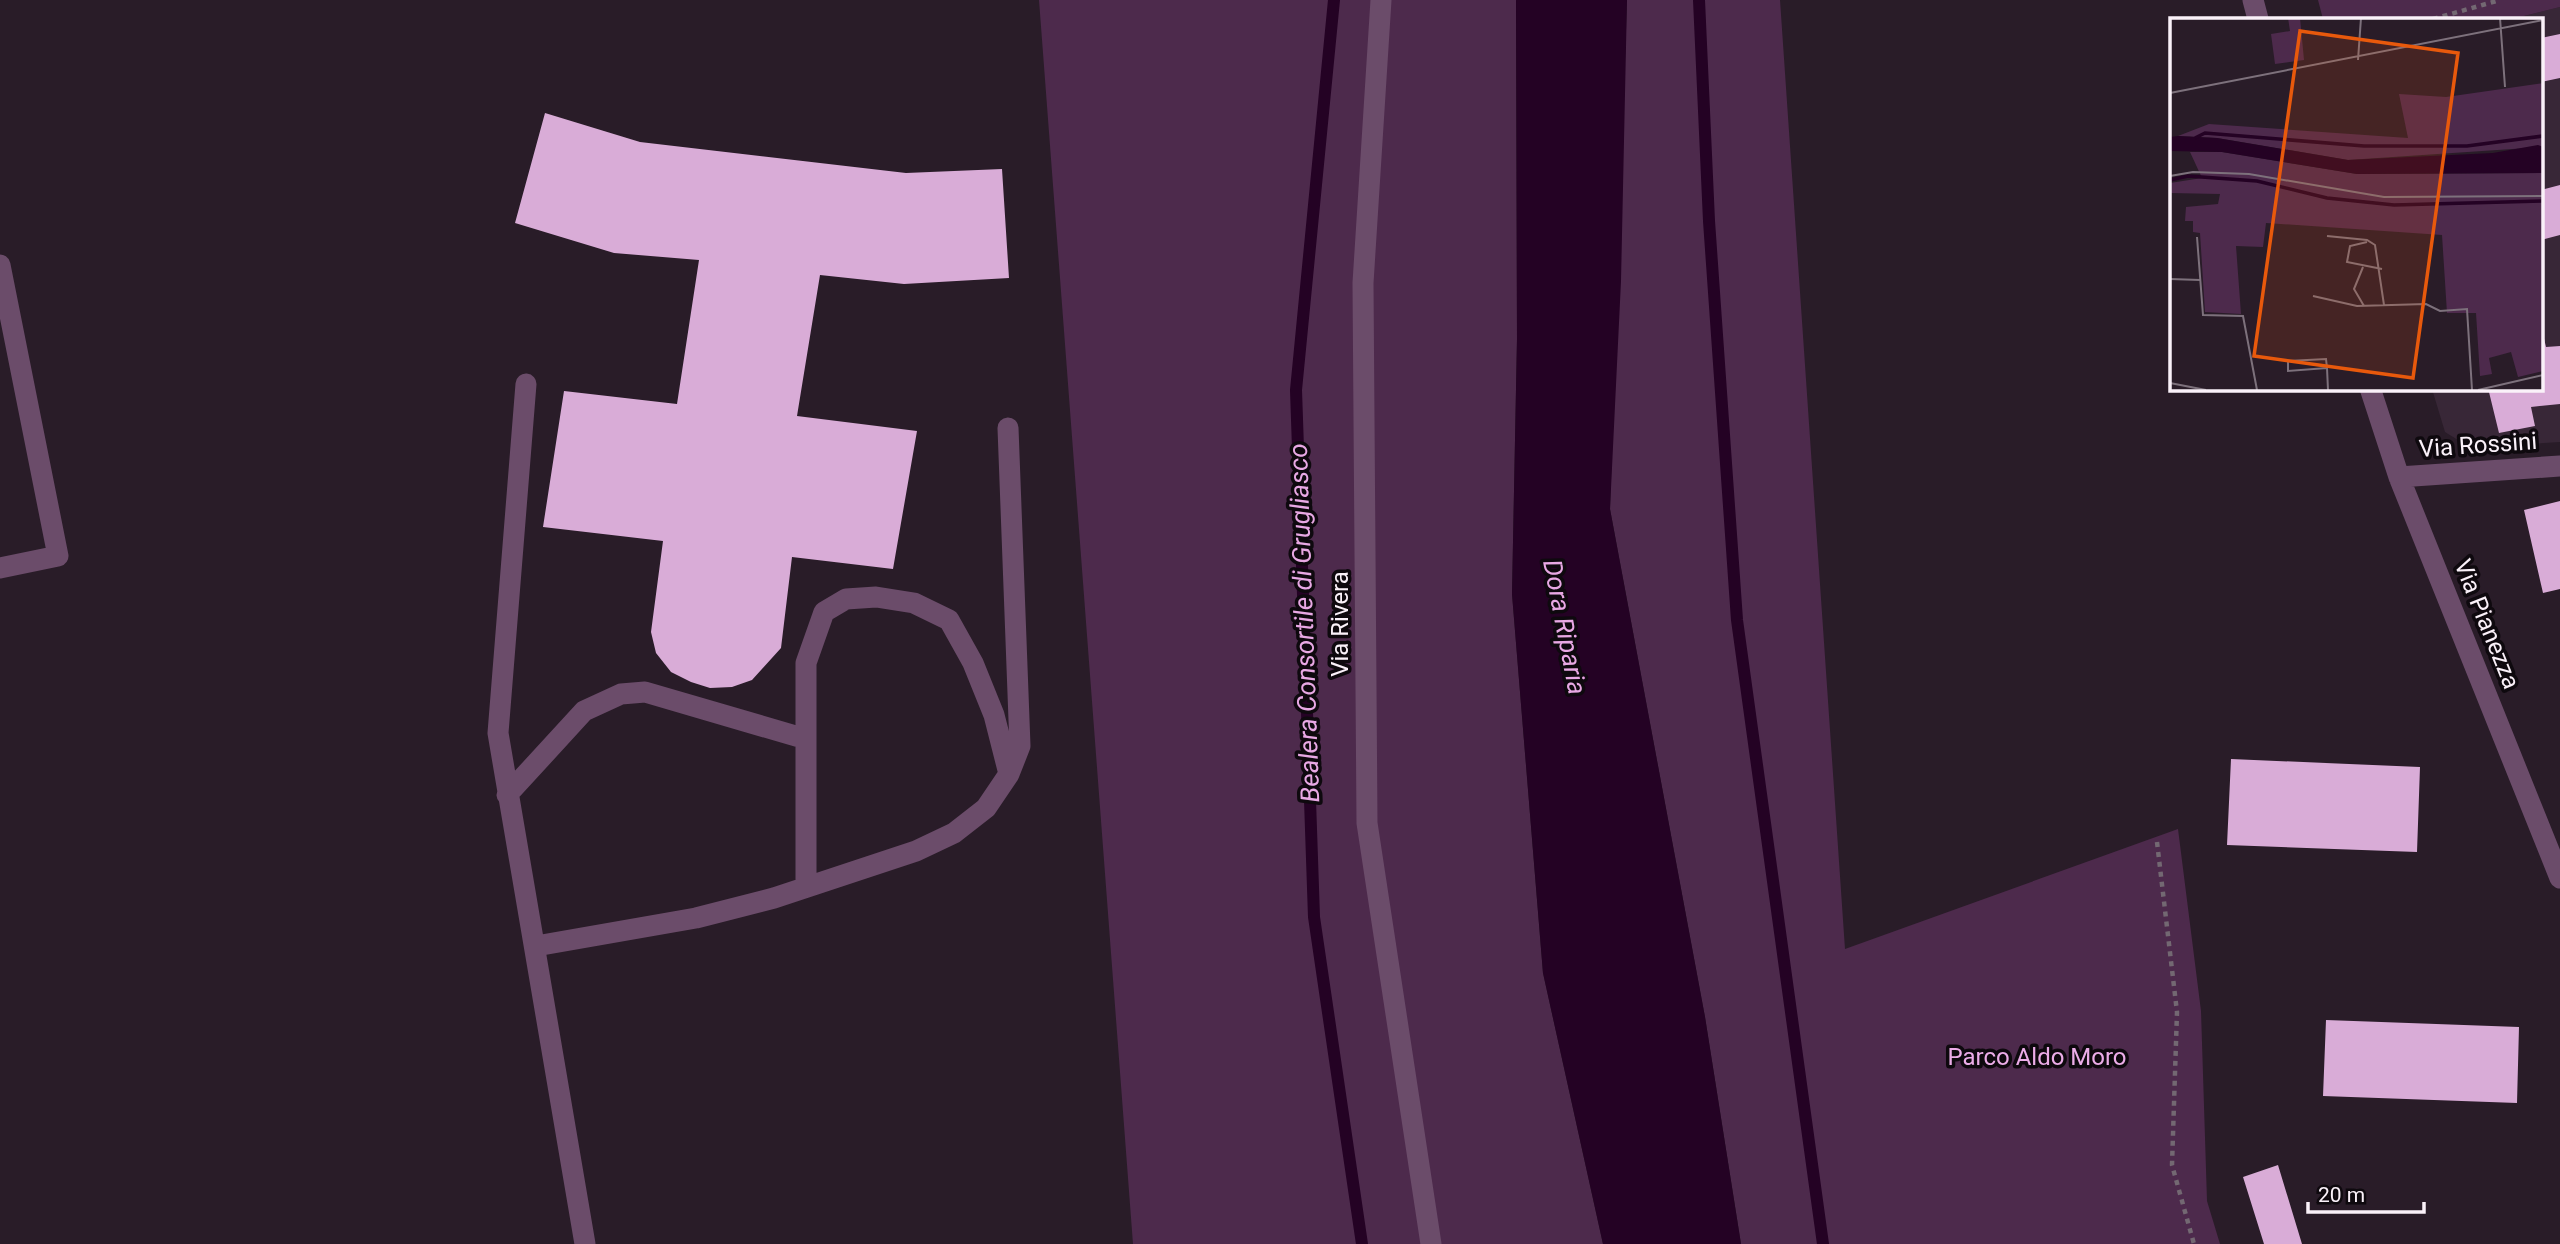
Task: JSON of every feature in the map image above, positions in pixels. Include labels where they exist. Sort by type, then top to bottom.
[{"type":"street","name":"Via Rivera","points":[[1381,0],[1363,283],[1367,823],[1432,1244]]},
{"type":"street","points":[[2253,0],[2258,18]]},
{"type":"street","points":[[0,265],[58,556],[0,568]]},
{"type":"street","points":[[526,384],[499,733],[506,795],[536,946],[585,1244]]},
{"type":"street","name":"Via Pianezza","points":[[2371,390],[2399,477],[2560,878]]},
{"type":"street","points":[[536,946],[696,918],[806,887],[916,851],[954,833],[986,808],[1009,774],[1020,746],[1008,428]]},
{"type":"street","name":"Via Rossini","points":[[2399,477],[2560,466]]},
{"type":"street","points":[[806,887],[806,663],[824,612],[846,599],[876,597],[914,603],[949,620],[973,663],[994,715],[1009,774]]},
{"type":"street","points":[[506,795],[584,711],[621,694],[645,692],[806,739]]},
{"type":"path","points":[[2437,18],[2500,0]]},
{"type":"path","points":[[2157,842],[2177,1012],[2172,1165],[2194,1244]]},
{"type":"shaded area","points":[[2560,7],[2560,442],[2471,448],[2445,432],[2432,390],[2542,390],[2542,18],[2516,18]]},
{"type":"green space","points":[[1039,0],[1516,0],[1517,339],[1512,594],[1543,973],[1603,1244],[1133,1244]]},
{"type":"green space","name":"Parco Aldo Moro","points":[[1627,0],[1780,0],[1845,949],[2178,829],[2201,1011],[2207,1201],[2220,1244],[1741,1244],[1705,1017],[1610,509]]},
{"type":"green space","points":[[2318,0],[2560,0],[2560,7],[2516,18],[2323,18]]},
{"type":"water","name":"Dora Riparia","points":[[1516,0],[1627,0],[1621,281],[1610,509],[1705,1017],[1741,1244],[1603,1244],[1543,973],[1512,594],[1517,339]]},
{"type":"building","points":[[2560,34],[2560,78],[2542,82],[2542,38]]},
{"type":"building","points":[[545,113],[640,142],[906,173],[1002,169],[1009,278],[904,284],[820,275],[797,416],[917,431],[893,569],[792,557],[781,648],[752,680],[732,687],[710,688],[691,682],[671,672],[656,653],[651,632],[663,541],[543,527],[564,391],[677,404],[699,260],[614,253],[515,223]]},
{"type":"building","points":[[2560,185],[2560,235],[2542,240],[2542,190]]},
{"type":"building","points":[[2542,330],[2546,347],[2560,346],[2560,404],[2531,407],[2535,426],[2499,433],[2488,390],[2542,390]]},
{"type":"building","points":[[2560,501],[2560,589],[2543,593],[2524,510]]},
{"type":"building","points":[[2231,759],[2420,767],[2417,852],[2227,845]]},
{"type":"building","points":[[2326,1020],[2519,1027],[2517,1103],[2323,1096]]},
{"type":"building","points":[[2278,1165],[2302,1244],[2264,1244],[2243,1177]]},
{"type":"waterway","name":"Bealera Consortile di Grugliasco","points":[[1334,0],[1296,390],[1314,917],[1362,1244]]},
{"type":"waterway","points":[[1699,0],[1709,221],[1737,620],[1823,1244]]}]
